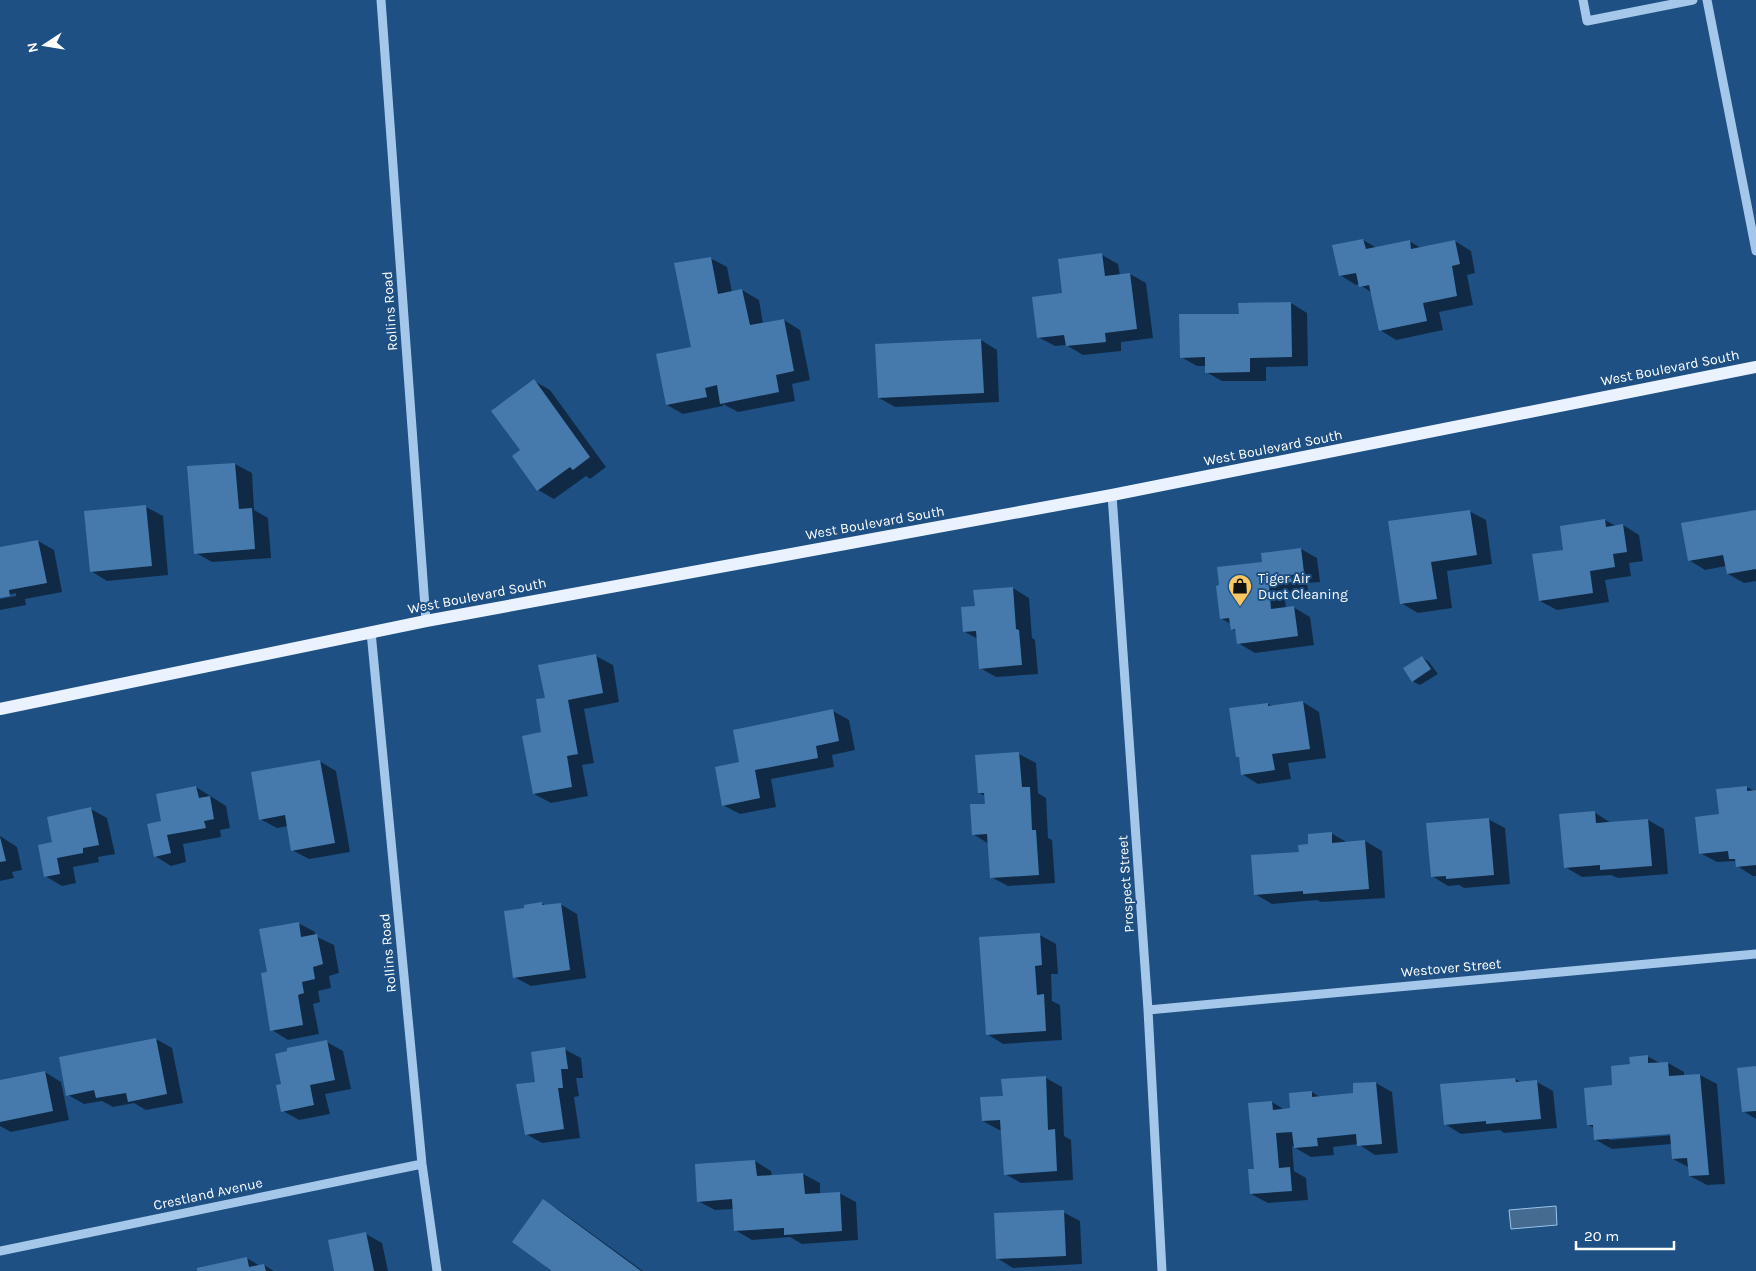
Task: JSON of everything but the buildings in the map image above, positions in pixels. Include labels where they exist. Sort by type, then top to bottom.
[{"type":"main road","name":"West Boulevard South","points":[[0,709],[426,621],[1112,495],[1756,366]]},
{"type":"street","name":"Rollins Road","points":[[381,0],[426,621]]},
{"type":"street","points":[[1583,0],[1587,21],[1693,0]]},
{"type":"street","points":[[1707,0],[1756,251]]},
{"type":"street","name":"Prospect Street","points":[[1112,495],[1148,1010],[1162,1271]]},
{"type":"street","name":"Rollins Road","points":[[371,632],[422,1164],[437,1271]]},
{"type":"street","name":"Westover Street","points":[[1148,1010],[1756,954]]},
{"type":"street","name":"Crestland Avenue","points":[[0,1251],[422,1164]]},
{"type":"water","points":[[1556,1206],[1557,1225],[1511,1229],[1509,1210]]},
{"type":"place","name":"Tiger Air Duct Cleaning","points":[[1240,607]]}]
